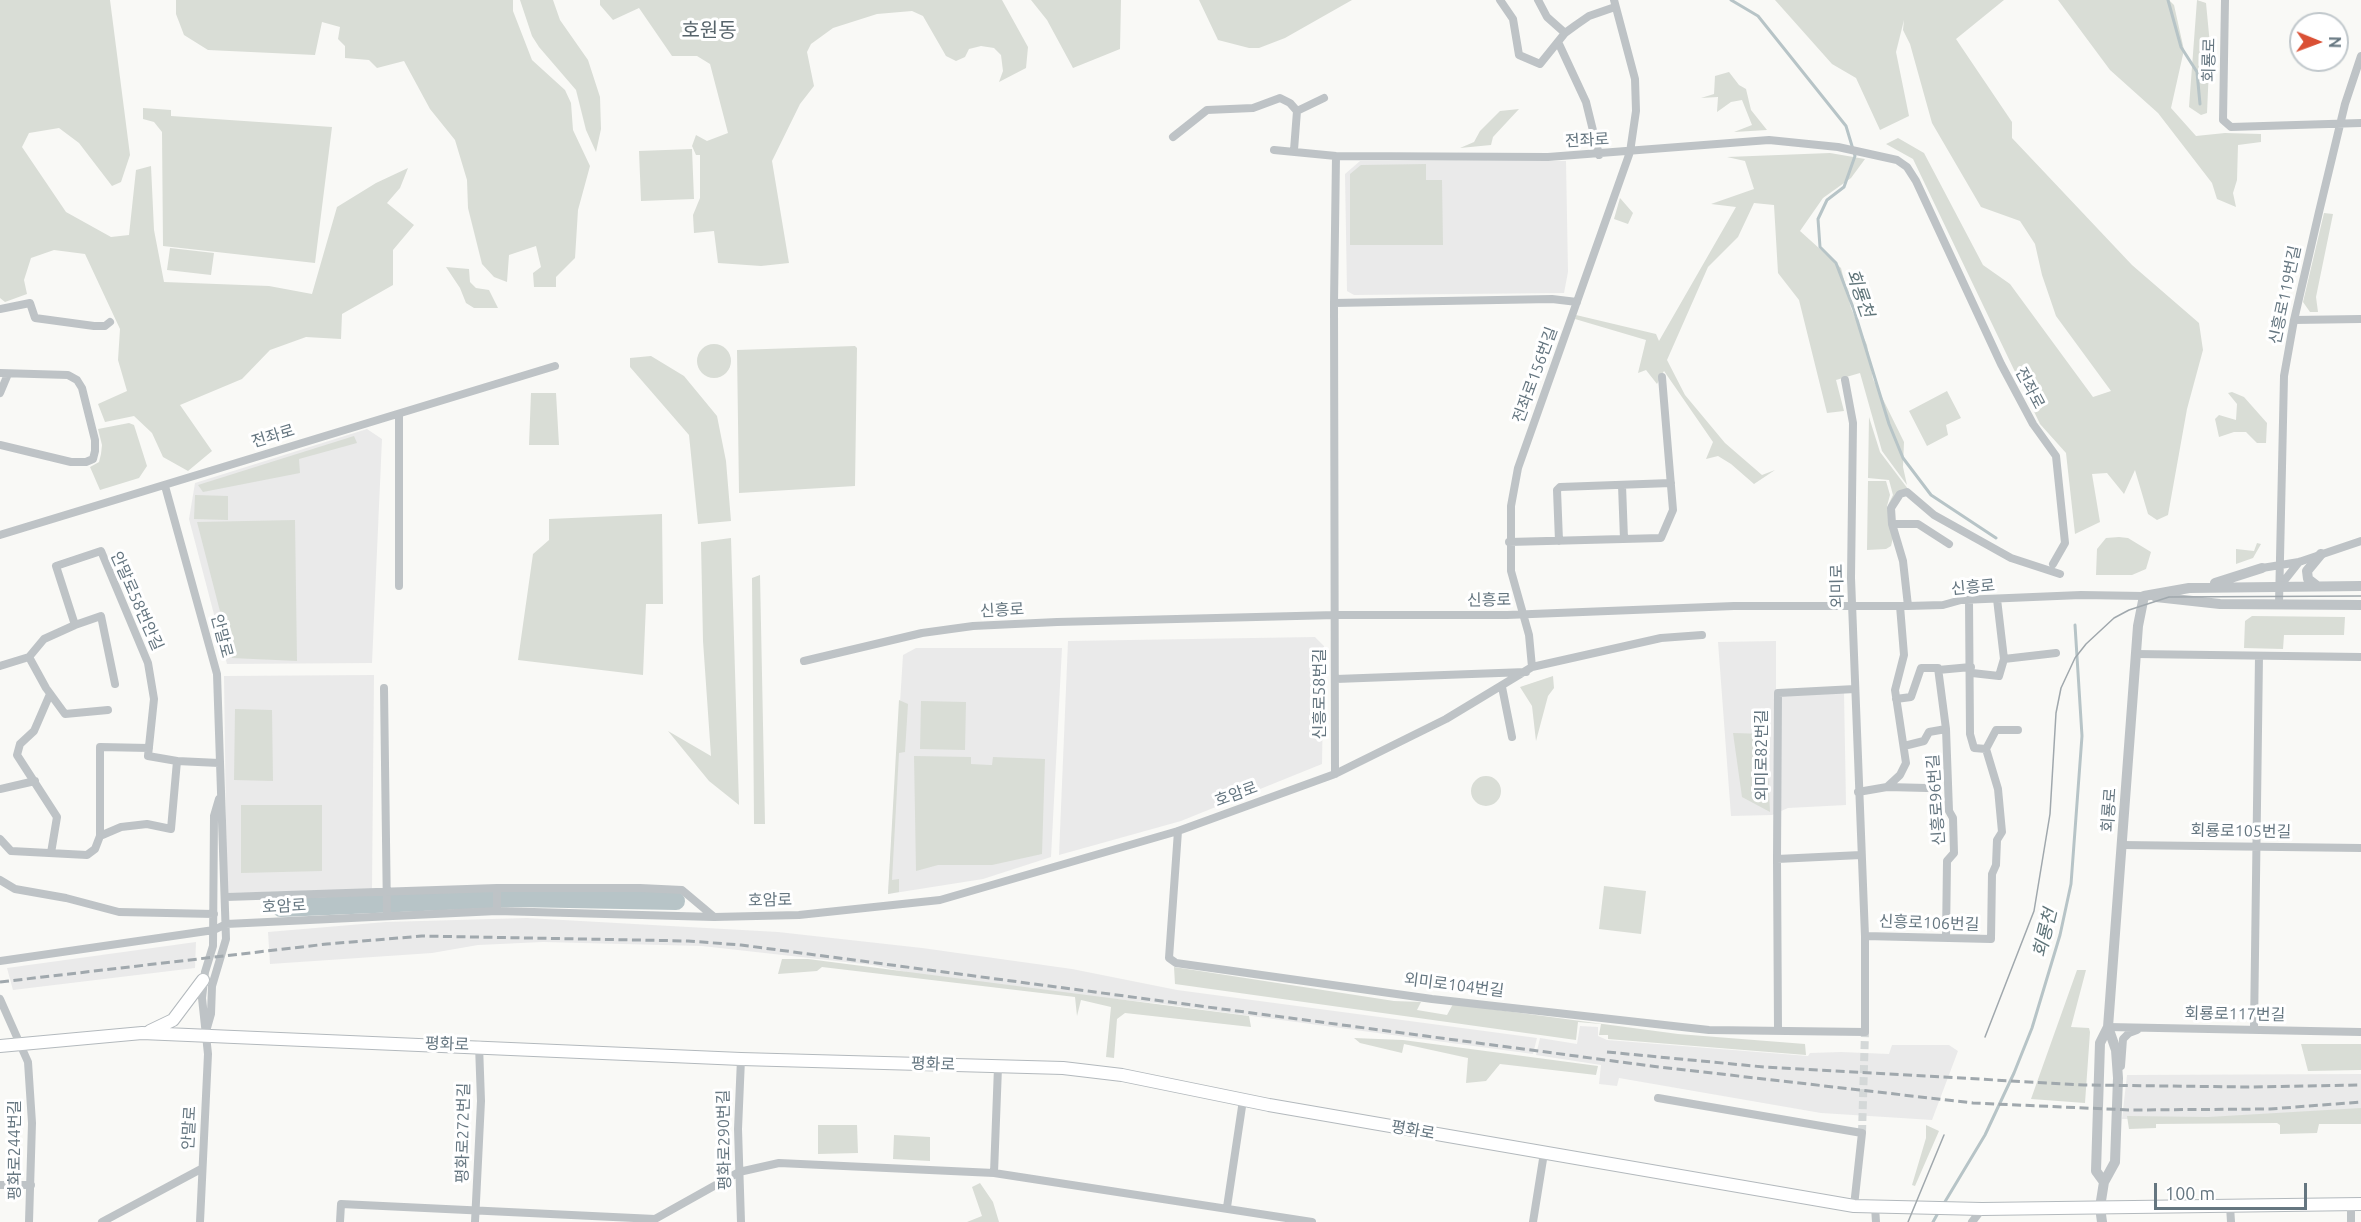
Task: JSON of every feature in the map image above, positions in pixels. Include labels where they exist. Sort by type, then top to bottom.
[{"type":"main road","points":[[142,1033],[173,1020],[203,980]]},
{"type":"main road","name":"평화로","points":[[0,1047],[142,1033],[479,1045],[741,1059],[1063,1068],[1122,1075],[1243,1100],[1854,1206],[1893,1209],[1982,1209]]},
{"type":"main road","points":[[1982,1209],[2356,1204]]},
{"type":"street","points":[[1500,0],[1513,20],[1519,55],[1540,64],[1559,44],[1565,33],[1589,16],[1614,4]]},
{"type":"street","points":[[1538,0],[1547,17],[1565,33]]},
{"type":"street","name":"회룡로","points":[[2225,0],[2223,120],[2231,127],[2340,124]]},
{"type":"street","name":"전좌로156번길","points":[[1529,670],[1523,614],[1511,571],[1509,542],[1511,506],[1518,468],[1630,152],[1636,111],[1635,79],[1614,4]]},
{"type":"street","points":[[1559,44],[1586,102],[1599,155]]},
{"type":"street","name":"신흥로119번길","points":[[2279,604],[2284,376],[2294,320],[2340,124],[2361,56]]},
{"type":"street","points":[[1173,137],[1207,110],[1253,108],[1280,98],[1290,103],[1297,111],[1294,150]]},
{"type":"street","points":[[1297,111],[1324,98]]},
{"type":"street","points":[[2340,124],[2361,123]]},
{"type":"street","name":"전좌로","points":[[1274,150],[1294,150],[1336,156],[1599,155],[1659,146],[1769,140],[1838,147],[1897,160],[1907,167],[1916,181],[2001,364],[2033,424],[2056,456],[2065,543],[2053,564]]},
{"type":"street","name":"신흥로58번길","points":[[1335,774],[1336,156]]},
{"type":"street","points":[[1334,303],[1552,299],[1577,302]]},
{"type":"street","points":[[0,309],[30,303],[36,318],[94,326],[105,326],[110,322]]},
{"type":"street","points":[[2294,320],[2361,320]]},
{"type":"street","name":"전좌로","points":[[0,536],[555,366]]},
{"type":"street","points":[[0,393],[4,373],[68,375],[77,380],[82,388],[90,419],[95,451],[93,459],[86,462],[71,462],[0,445]]},
{"type":"street","points":[[1509,542],[1661,538],[1674,510],[1662,377]]},
{"type":"street","name":"외미로","points":[[1845,380],[1853,423],[1852,605],[1865,936],[1865,1032]]},
{"type":"street","points":[[399,414],[399,586]]},
{"type":"street","points":[[1559,541],[1557,490],[1560,487],[1671,483]]},
{"type":"street","points":[[1622,485],[1624,539]]},
{"type":"street","name":"안말로","points":[[165,486],[217,674],[220,799],[224,817],[226,924],[225,947],[212,986],[211,1014],[205,1035]]},
{"type":"street","points":[[1949,544],[1918,524],[1892,524],[1891,508],[1900,494],[1907,492],[1934,514],[2011,558],[2060,574]]},
{"type":"street","name":"신흥로96번길","points":[[1887,787],[1900,775],[1906,763],[1895,690],[1904,655],[1903,561],[1892,524]]},
{"type":"street","points":[[2144,596],[2222,581],[2279,564],[2299,562],[2361,541]]},
{"type":"street","points":[[2262,568],[2270,561],[2279,546]]},
{"type":"street","name":"안말로58번안길","points":[[75,626],[56,566],[101,551],[148,663],[154,699],[149,748]]},
{"type":"street","points":[[2317,586],[2308,579],[2307,571],[2321,554]]},
{"type":"street","points":[[2280,586],[2299,562]]},
{"type":"street","points":[[2188,588],[2361,586]]},
{"type":"street","name":"신흥로","points":[[804,661],[922,633],[984,626],[1148,618],[1523,614],[1734,606],[1904,606],[1943,605],[1969,600],[2081,595],[2144,596]]},
{"type":"street","points":[[2144,596],[2220,604],[2361,604]]},
{"type":"street","name":"회룡로","points":[[2104,1182],[2096,1171],[2100,1043],[2108,1027],[2136,654],[2144,596]]},
{"type":"street","points":[[1896,699],[1911,697],[1921,668],[1971,670],[1999,676],[2004,659],[1997,599]]},
{"type":"street","points":[[1969,600],[1970,734],[1974,748],[1986,749],[1996,730],[2018,730]]},
{"type":"street","points":[[1,665],[29,657],[44,639],[101,616],[115,684]]},
{"type":"street","name":"호암로","points":[[0,961],[214,930],[226,924],[497,911],[714,916],[799,915],[940,900],[1178,831],[1335,774],[1446,719],[1529,670],[1661,638],[1702,634]]},
{"type":"street","points":[[2004,659],[2056,653]]},
{"type":"street","points":[[2136,654],[2361,657]]},
{"type":"street","points":[[2254,1029],[2259,656]]},
{"type":"street","points":[[29,657],[50,694],[66,714],[108,710]]},
{"type":"street","points":[[1336,679],[1529,670]]},
{"type":"street","name":"신흥로96번길","points":[[1938,670],[1946,729],[1949,811],[1953,818],[1954,853],[1947,861],[1946,938]]},
{"type":"street","points":[[1502,687],[1512,737]]},
{"type":"street","points":[[384,688],[387,915]]},
{"type":"street","name":"외미로82번길","points":[[1778,1031],[1778,693],[1855,689]]},
{"type":"street","points":[[50,694],[34,731],[20,744],[18,754],[57,817],[51,853]]},
{"type":"street","name":"신흥로96번길","points":[[1904,746],[1924,741],[1929,732],[1946,729]]},
{"type":"street","points":[[0,839],[11,850],[87,855],[95,849],[100,836],[100,747],[149,748],[148,756],[177,761],[219,763]]},
{"type":"street","name":"신흥로106번길","points":[[1865,936],[1991,939],[1992,874],[1996,865],[1997,840],[2002,832],[1998,789],[1986,749]]},
{"type":"street","points":[[100,836],[121,827],[147,824],[171,829],[177,761]]},
{"type":"street","points":[[0,789],[35,782]]},
{"type":"street","points":[[1858,792],[1887,787],[1927,788]]},
{"type":"street","name":"안말로","points":[[200,1222],[208,1054],[203,980],[213,946],[214,816],[220,799]]},
{"type":"street","name":"외미로104번길","points":[[1178,831],[1168,958],[1176,963],[1432,999],[1709,1030],[1865,1032]]},
{"type":"street","name":"회룡로105번길","points":[[2122,846],[2361,848]]},
{"type":"street","points":[[1777,859],[1861,855]]},
{"type":"street","points":[[0,880],[15,889],[66,898],[119,912],[214,914]]},
{"type":"street","points":[[497,888],[497,911]]},
{"type":"street","points":[[226,897],[497,888],[682,890],[714,916]]},
{"type":"street","name":"평화로244번길","points":[[0,999],[28,1062],[33,1123],[29,1222]]},
{"type":"street","name":"회룡로","points":[[2102,1222],[2100,1208],[2104,1182],[2115,1162],[2118,1078],[2113,1036],[2108,1027]]},
{"type":"street","name":"회룡로117번길","points":[[2108,1027],[2361,1032]]},
{"type":"street","points":[[2118,1078],[2123,1039],[2129,1033],[2141,1029]]},
{"type":"street","name":"평화로272번길","points":[[475,1222],[481,1101],[479,1045]]},
{"type":"street","name":"평화로290번길","points":[[741,1059],[738,1117],[741,1222]]},
{"type":"street","points":[[994,1173],[998,1067]]},
{"type":"street","points":[[1658,1098],[1862,1133],[1854,1206]]},
{"type":"street","points":[[1227,1207],[1243,1100]]},
{"type":"street","points":[[1533,1222],[1544,1153]]},
{"type":"street","points":[[340,1222],[341,1204],[655,1219],[739,1172],[779,1163],[994,1173],[1227,1207],[1312,1222]]},
{"type":"street","points":[[102,1222],[201,1168]]},
{"type":"street","points":[[0,1185],[31,1185]]},
{"type":"street","points":[[2351,1222],[2356,1204]]},
{"type":"street","points":[[2230,1206],[2230,1222]]},
{"type":"street","points":[[1875,1208],[1876,1222]]},
{"type":"street","points":[[1972,1222],[1982,1209]]},
{"type":"shaded area","points":[[0,0],[110,0],[130,155],[121,182],[112,186],[79,143],[59,128],[29,133],[22,147],[66,212],[111,237],[129,235],[136,170],[151,166],[154,230],[164,282],[269,286],[312,294],[337,207],[376,183],[408,168],[400,188],[387,203],[414,225],[393,250],[393,285],[342,314],[341,339],[306,337],[270,350],[242,379],[180,405],[212,451],[188,471],[163,457],[152,433],[134,416],[105,422],[98,404],[127,391],[118,360],[120,329],[85,254],[54,250],[31,258],[24,280],[27,294],[5,302],[0,298]]},
{"type":"shaded area","points":[[176,0],[513,0],[513,11],[532,60],[565,90],[571,103],[573,130],[590,166],[578,210],[575,258],[556,277],[556,287],[534,287],[533,273],[541,267],[536,246],[509,255],[507,282],[494,277],[482,264],[468,208],[467,180],[455,140],[430,109],[404,61],[377,68],[369,60],[345,58],[345,46],[338,39],[340,27],[322,22],[315,55],[208,50],[184,35],[176,14]]},
{"type":"shaded area","points":[[520,0],[553,0],[560,20],[588,60],[600,97],[601,129],[596,152],[586,130],[576,90],[532,36]]},
{"type":"shaded area","points":[[600,0],[1002,0],[1028,47],[1026,68],[999,82],[1003,71],[1001,55],[994,48],[981,46],[969,49],[965,57],[956,61],[946,56],[923,16],[912,11],[877,14],[833,28],[811,44],[807,52],[814,86],[800,104],[772,161],[789,263],[761,266],[718,263],[714,231],[694,233],[693,215],[700,198],[700,155],[696,155],[692,146],[696,135],[707,141],[728,133],[710,64],[697,56],[672,56],[639,8],[613,20],[600,5]]},
{"type":"shaded area","points":[[1031,0],[1121,0],[1120,49],[1073,68],[1047,20]]},
{"type":"shaded area","points":[[1199,0],[1352,0],[1285,38],[1259,48],[1249,48],[1218,40]]},
{"type":"shaded area","points":[[1775,0],[2004,0],[1956,39],[2012,122],[2012,138],[2132,265],[2199,323],[2203,350],[2187,409],[2168,515],[2157,520],[2148,514],[2135,470],[2124,494],[2107,473],[2092,474],[2100,522],[2075,534],[2066,453],[2040,424],[1913,159],[1886,144],[1898,138],[1924,153],[1983,265],[2010,284],[2093,397],[2111,391],[2056,316],[2042,275],[2035,244],[2020,221],[1981,207],[1932,123],[1910,44],[1903,30],[1904,20],[1896,52],[1909,116],[1880,130],[1856,78],[1832,64]]},
{"type":"shaded area","points":[[2058,0],[2169,0],[2174,5],[2184,50],[2171,108],[2196,136],[2225,133],[2261,134],[2261,142],[2238,145],[2237,180],[2233,193],[2236,207],[2217,199],[2212,183],[2158,113],[2110,70]]},
{"type":"shaded area","points":[[2197,0],[2206,3],[2210,45],[2207,113],[2201,115],[2189,107]]},
{"type":"shaded area","points":[[1729,72],[1739,85],[1746,89],[1751,110],[1767,130],[1734,132],[1752,125],[1742,100],[1731,102],[1717,112],[1718,97],[1701,98],[1714,94],[1715,76]]},
{"type":"shaded area","points":[[143,108],[171,110],[171,116],[332,127],[315,263],[163,246],[162,132],[154,122],[143,119]]},
{"type":"shaded area","points":[[1519,109],[1493,137],[1491,145],[1460,148],[1474,142],[1480,131],[1500,111]]},
{"type":"shaded area","points":[[692,149],[694,199],[641,201],[639,151]]},
{"type":"shaded area","points":[[1830,153],[1865,159],[1851,178],[1823,198],[1800,231],[1841,268],[1851,308],[1867,345],[1873,379],[1904,442],[1903,467],[1907,485],[1882,451],[1860,373],[1836,380],[1844,411],[1827,413],[1799,300],[1778,273],[1774,205],[1754,203],[1738,237],[1708,267],[1667,360],[1685,395],[1725,443],[1762,475],[1775,470],[1754,484],[1718,456],[1706,459],[1713,442],[1664,371],[1657,384],[1646,370],[1638,373],[1646,340],[1575,319],[1576,315],[1656,334],[1659,341],[1736,207],[1711,204],[1754,189],[1745,161],[1727,157]]},
{"type":"shaded area","points":[[1360,161],[1566,161],[1568,272],[1564,293],[1354,295],[1347,291],[1345,174]]},
{"type":"shaded area","points":[[1426,164],[1426,180],[1442,180],[1443,245],[1350,245],[1350,174],[1361,165]]},
{"type":"shaded area","points":[[1620,198],[1633,213],[1628,224],[1614,219]]},
{"type":"shaded area","points":[[2324,213],[2333,214],[2316,297],[2318,312],[2310,312],[2303,302]]},
{"type":"shaded area","points":[[170,248],[214,253],[211,275],[167,270]]},
{"type":"shaded area","points":[[446,267],[469,269],[470,282],[476,288],[489,290],[498,308],[474,308],[466,303],[460,288]]},
{"type":"shaded area","points":[[714,344],[726,349],[731,361],[726,373],[714,378],[702,373],[697,361],[702,349]]},
{"type":"shaded area","points":[[855,346],[857,348],[855,486],[739,493],[737,350]]},
{"type":"shaded area","points":[[651,356],[684,376],[717,416],[726,461],[731,521],[698,524],[689,435],[630,367],[630,358]]},
{"type":"shaded area","points":[[1947,391],[1961,418],[1946,425],[1948,435],[1927,446],[1909,411]]},
{"type":"shaded area","points":[[2232,392],[2244,397],[2267,423],[2266,443],[2257,443],[2246,432],[2234,432],[2219,437],[2215,419],[2219,415],[2236,420],[2237,404],[2228,393]]},
{"type":"shaded area","points":[[531,393],[556,393],[559,445],[529,445]]},
{"type":"shaded area","points":[[1869,417],[1880,452],[1908,489],[1888,505],[1893,495],[1889,480],[1868,478]]},
{"type":"shaded area","points":[[129,423],[134,425],[147,466],[139,478],[100,490],[90,467],[99,462],[101,454],[102,445],[98,429]]},
{"type":"shaded area","points":[[367,429],[382,439],[372,663],[227,664],[189,519],[195,483]]},
{"type":"shaded area","points":[[354,436],[357,443],[299,459],[300,473],[203,492],[198,485]]},
{"type":"shaded area","points":[[1868,481],[1886,481],[1890,495],[1887,506],[1893,538],[1891,546],[1886,549],[1867,550]]},
{"type":"shaded area","points":[[195,495],[228,496],[228,520],[194,519]]},
{"type":"shaded area","points":[[662,514],[663,604],[646,604],[643,675],[518,660],[533,554],[549,540],[549,519]]},
{"type":"shaded area","points":[[295,520],[297,661],[232,658],[197,522]]},
{"type":"shaded area","points":[[731,538],[739,805],[709,781],[668,731],[711,756],[703,641],[701,542]]},
{"type":"shaded area","points":[[2106,538],[2128,538],[2151,552],[2146,569],[2132,575],[2096,575],[2097,549]]},
{"type":"shaded area","points":[[2257,543],[2261,544],[2253,558],[2236,564],[2236,549],[2254,551]]},
{"type":"shaded area","points":[[760,575],[765,824],[754,824],[752,578]]},
{"type":"shaded area","points":[[2252,616],[2345,617],[2344,635],[2284,635],[2283,649],[2244,648],[2245,621]]},
{"type":"shaded area","points":[[1315,637],[1324,646],[1322,764],[1181,821],[1059,855],[1068,641]]},
{"type":"shaded area","points":[[1776,641],[1776,695],[1844,692],[1846,805],[1788,808],[1772,815],[1731,816],[1718,642]]},
{"type":"shaded area","points":[[916,648],[1062,648],[1051,857],[983,879],[888,894],[903,655]]},
{"type":"shaded area","points":[[374,675],[372,889],[227,893],[224,676]]},
{"type":"shaded area","points":[[1553,676],[1554,688],[1548,696],[1536,741],[1532,706],[1520,687]]},
{"type":"shaded area","points":[[899,700],[908,704],[905,752],[899,753],[892,880],[899,879],[899,892],[888,894]]},
{"type":"shaded area","points":[[921,701],[966,702],[965,750],[920,749]]},
{"type":"shaded area","points":[[235,709],[272,710],[273,781],[234,780]]},
{"type":"shaded area","points":[[1733,733],[1766,734],[1770,812],[1742,797]]},
{"type":"shaded area","points":[[914,756],[971,757],[971,764],[990,765],[992,765],[993,757],[1045,759],[1042,854],[992,865],[938,865],[916,871]]},
{"type":"shaded area","points":[[1486,776],[1497,780],[1501,791],[1497,802],[1486,806],[1475,802],[1471,791],[1475,780]]},
{"type":"shaded area","points":[[241,805],[322,805],[322,871],[241,873]]},
{"type":"shaded area","points":[[1604,886],[1646,891],[1641,934],[1599,929]]},
{"type":"shaded area","points":[[527,918],[778,932],[922,948],[1072,969],[1177,990],[1537,1038],[1533,1054],[1155,1003],[1029,991],[940,979],[872,965],[702,946],[543,942],[478,945],[432,953],[270,964],[268,932],[386,922]]},
{"type":"shaded area","points":[[196,942],[195,968],[13,990],[7,968]]},
{"type":"shaded area","points":[[782,959],[808,959],[1249,1016],[1251,1027],[1125,1013],[1117,1019],[1114,1058],[1106,1057],[1111,1007],[1081,1000],[1077,1016],[1075,997],[822,967],[817,971],[778,974]]},
{"type":"shaded area","points":[[1174,967],[1394,1001],[1421,1002],[1417,1010],[1447,1015],[1453,1004],[1678,1034],[1805,1044],[1806,1055],[1608,1039],[1608,1035],[1599,1035],[1601,1024],[1578,1022],[1576,1040],[1175,984]]},
{"type":"shaded area","points":[[2077,970],[2086,970],[2071,1027],[2089,1028],[2090,1032],[2085,1103],[2031,1099]]},
{"type":"shaded area","points":[[1580,1026],[1598,1027],[1598,1036],[1607,1040],[1808,1056],[1810,1053],[1841,1052],[1889,1054],[1892,1045],[1949,1045],[1958,1051],[1932,1120],[1821,1113],[1619,1078],[1617,1086],[1599,1084],[1601,1065],[1536,1055],[1540,1038],[1577,1044]]},
{"type":"shaded area","points":[[1354,1038],[1403,1040],[1598,1066],[1596,1075],[1500,1064],[1486,1081],[1466,1083],[1468,1058],[1404,1044],[1402,1053],[1360,1043]]},
{"type":"shaded area","points":[[2301,1044],[2361,1044],[2361,1070],[2308,1071]]},
{"type":"shaded area","points":[[2361,1074],[2361,1121],[2122,1119],[2127,1075]]},
{"type":"shaded area","points":[[2361,1108],[2361,1124],[2319,1124],[2317,1133],[2280,1134],[2280,1125],[2277,1123],[2156,1124],[2156,1128],[2129,1129],[2127,1116],[2208,1117]]},
{"type":"shaded area","points":[[818,1125],[857,1125],[858,1153],[818,1154]]},
{"type":"shaded area","points":[[1926,1125],[1939,1131],[1915,1186],[1912,1185],[1926,1138]]},
{"type":"shaded area","points":[[894,1135],[930,1137],[930,1161],[893,1159]]},
{"type":"shaded area","points":[[980,1183],[993,1202],[999,1222],[967,1222],[982,1216],[972,1187]]},
{"type":"waterway","name":"회룡천","points":[[1731,0],[1758,16],[1846,126],[1855,156],[1844,187],[1827,200],[1818,219],[1820,247],[1836,263],[1854,310],[1889,424],[1903,458],[1931,495],[1996,538]]},
{"type":"waterway","points":[[2168,0],[2181,47],[2197,72],[2200,104]]},
{"type":"waterway","name":"회룡천","points":[[1943,1205],[1985,1135],[2014,1073],[2032,1028],[2060,935],[2071,884],[2082,736],[2075,625]]},
{"type":"waterway","points":[[281,908],[516,898],[676,901]]},
{"type":"waterway","name":"회룡천","points":[[1933,1222],[1938,1213]]},
{"type":"tunnel","points":[[1862,1133],[1865,1032]]},
{"type":"tram line","points":[[1985,1037],[2034,911],[2050,814],[2056,713],[2061,688],[2075,658],[2086,644],[2114,618],[2129,610],[2169,597],[2361,596]]},
{"type":"tram line","points":[[1908,1222],[1944,1135]]},
{"type":"railway","points":[[0,982],[327,944],[422,936],[688,941],[741,945],[1651,1066],[1973,1103],[2130,1110],[2270,1109],[2361,1102]]},
{"type":"railway","points":[[1607,1052],[1764,1067],[2084,1085],[2247,1087],[2361,1085]]},
{"type":"district","name":"호원동","points":[[709,30]]}]
